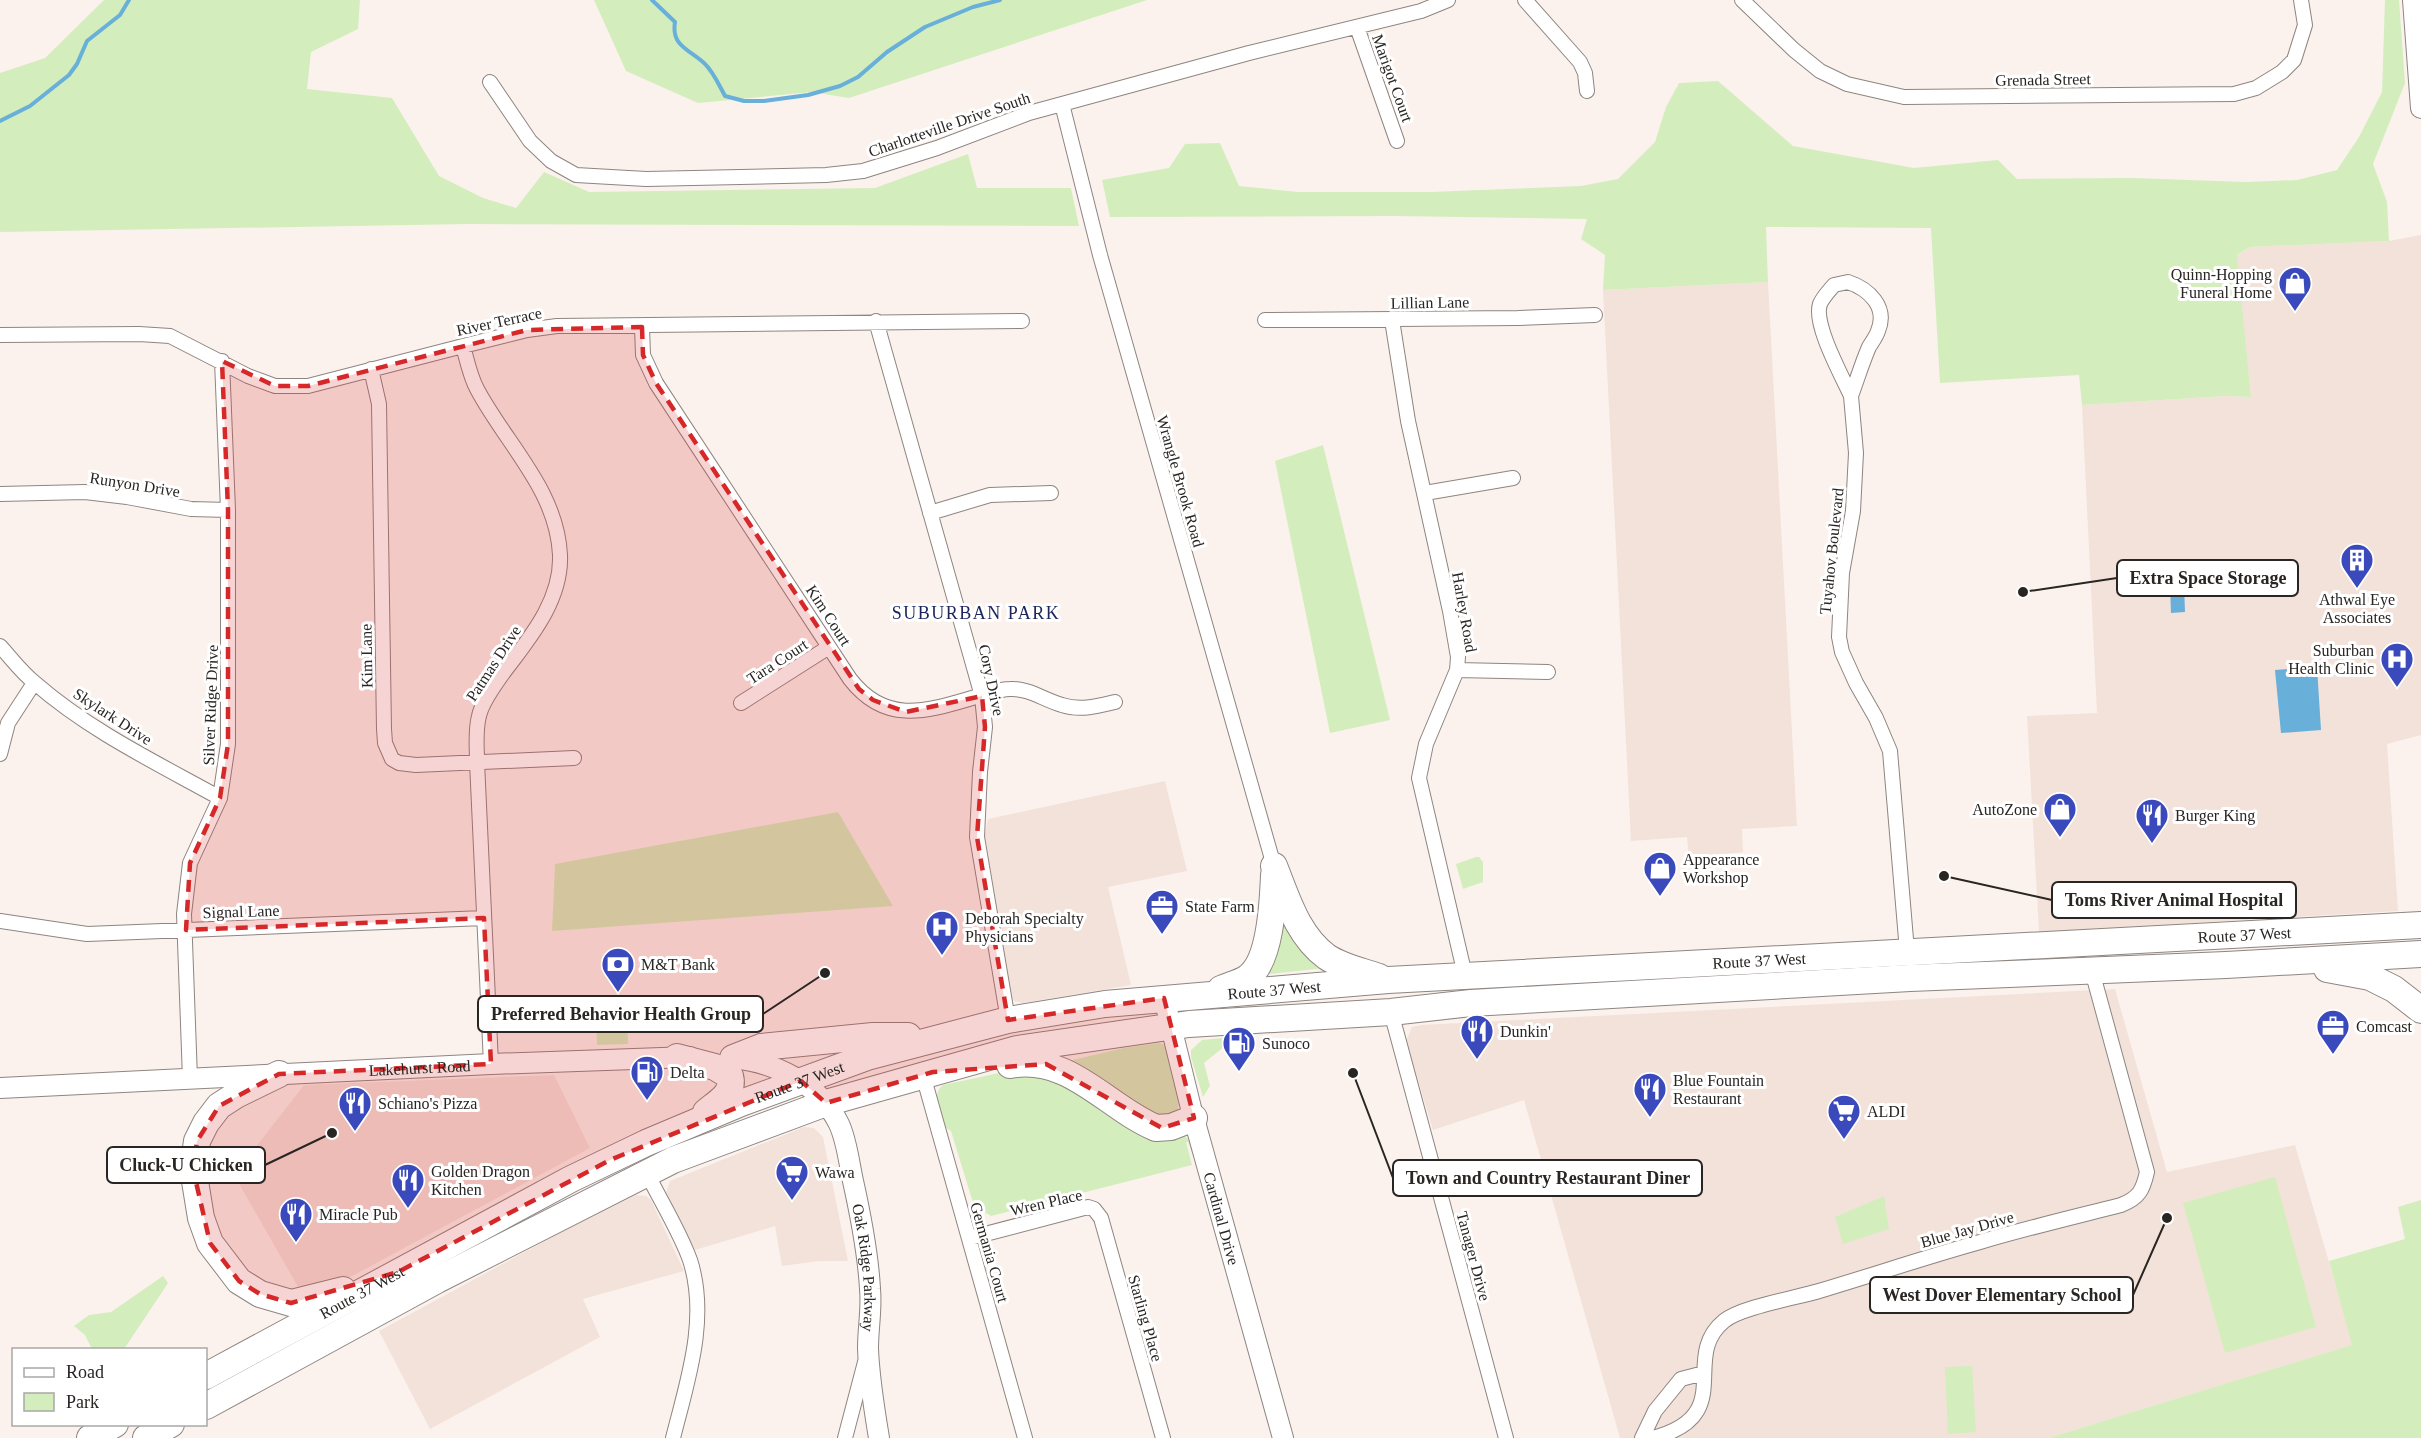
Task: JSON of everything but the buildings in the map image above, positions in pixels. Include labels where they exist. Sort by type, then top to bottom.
[{"type":"highway","points":[[1274,866],[1297,922],[1313,944],[1328,957],[1345,966],[1388,980]]},
{"type":"highway","points":[[1207,994],[1247,978],[1256,970],[1268,934],[1273,899],[1274,866]]},
{"type":"highway","name":"Route 37 West","points":[[207,1375],[572,1179],[691,1123],[867,1057],[1008,1020],[1105,1004],[1388,980],[2421,925]]},
{"type":"highway","name":"Route 37 West","points":[[207,1405],[437,1280],[647,1173],[730,1137],[826,1103],[1017,1049],[1170,1026],[1390,1012],[1471,1003],[1898,979],[2421,954]]},
{"type":"highway","points":[[2289,961],[2370,977],[2394,989],[2421,1010]]},
{"type":"highway","points":[[733,1058],[761,1047],[873,1036],[941,1037]]},
{"type":"highway","points":[[677,1057],[715,1066],[730,1076],[732,1083],[725,1096],[691,1123]]},
{"type":"highway","points":[[928,1073],[980,1070],[1022,1062],[1046,1064],[1078,1079],[1156,1128],[1171,1127],[1194,1118]]},
{"type":"highway","points":[[279,1074],[236,1095],[219,1107],[206,1123],[197,1141],[193,1168],[201,1218],[210,1243],[239,1281],[260,1294],[291,1303],[324,1296],[398,1272]]},
{"type":"highway","points":[[90,1438],[113,1426]]},
{"type":"highway","points":[[146,1438],[169,1426]]},
{"type":"main road","points":[[2413,0],[2421,108]]},
{"type":"main road","name":"Cardinal Drive","points":[[1164,998],[1194,1118],[1283,1438]]},
{"type":"main road","name":"Lakehurst Road","points":[[0,1088],[491,1064],[677,1057],[733,1058],[754,1060],[784,1071],[801,1081],[826,1103]]},
{"type":"main road","name":"Oak Ridge Parkway","points":[[826,1103],[840,1125],[864,1228],[871,1290],[868,1348],[872,1398],[879,1438]]},
{"type":"street","name":"Charlotteville Drive South","points":[[490,82],[530,141],[551,161],[576,175],[670,178],[826,175],[863,171],[937,148],[1029,112],[1421,11],[1448,0]]},
{"type":"street","points":[[1525,0],[1580,62],[1585,73],[1587,91]]},
{"type":"street","name":"Grenada Street","points":[[1748,2],[1794,50],[1820,71],[1847,84],[1904,97],[2234,94],[2256,88],[2282,72],[2294,60],[2305,25],[2301,0]]},
{"type":"street","name":"Marigot Court","points":[[1357,27],[1397,141]]},
{"type":"street","name":"Wrangle Brook Road","points":[[1062,104],[1103,266],[1274,866]]},
{"type":"street","name":"Tuyahov Boulevard","points":[[1851,396],[1869,348],[1879,329],[1881,312],[1873,296],[1859,286],[1848,282],[1834,285],[1821,302],[1819,309],[1822,332],[1851,396],[1856,453],[1853,511],[1842,573],[1839,637],[1842,652],[1890,751],[1907,951]]},
{"type":"street","name":"Lillian Lane","points":[[1265,320],[1392,320],[1595,315]]},
{"type":"street","name":"Harley Road","points":[[1392,320],[1408,421],[1458,657],[1457,670],[1426,744],[1419,778],[1465,975]]},
{"type":"street","name":"River Terrace","points":[[0,335],[139,334],[170,336],[248,376],[275,386],[308,386],[527,330],[557,326],[642,327],[876,321],[1022,321]]},
{"type":"street","name":"Cory Drive","points":[[876,321],[982,696],[985,727],[977,837],[1008,1020]]},
{"type":"street","name":"Kim Court","points":[[642,327],[643,355],[656,383],[854,684],[866,696],[898,711],[923,711],[1000,690],[1018,689],[1081,709],[1116,702]]},
{"type":"street","name":"Patmas Drive","points":[[463,346],[476,388],[543,491],[556,524],[560,557],[556,586],[544,616],[489,694],[479,715],[476,735],[491,1064]]},
{"type":"street","name":"Silver Ridge Drive","points":[[190,1079],[184,914],[190,863],[220,798],[229,723],[228,510],[222,361]]},
{"type":"street","name":"Kim Lane","points":[[371,369],[379,404],[385,743],[392,759],[399,763],[573,758]]},
{"type":"street","points":[[1425,493],[1513,478]]},
{"type":"street","name":"Runyon Drive","points":[[0,494],[85,492],[127,496],[190,509],[228,510]]},
{"type":"street","points":[[930,513],[990,495],[1051,493]]},
{"type":"street","name":"Skylark Drive","points":[[0,646],[34,683],[114,740],[220,798]]},
{"type":"street","name":"Tara Court","points":[[741,703],[830,647]]},
{"type":"street","points":[[1457,670],[1548,672]]},
{"type":"street","points":[[0,754],[8,723],[34,683]]},
{"type":"street","name":"Signal Lane","points":[[0,921],[87,934],[484,918]]},
{"type":"street","name":"Blue Jay Drive","points":[[1653,1438],[1671,1433],[1692,1419],[1703,1401],[1705,1355],[1710,1339],[1724,1321],[1752,1309],[1981,1241],[2121,1205],[2134,1200],[2141,1193],[2147,1172],[2092,971]]},
{"type":"street","name":"Tanager Drive","points":[[1390,1012],[1506,1438]]},
{"type":"street","name":"Germania Court","points":[[928,1073],[1025,1438]]},
{"type":"street","points":[[647,1173],[687,1254],[694,1289],[695,1346],[673,1438]]},
{"type":"street","name":"Wren Place","points":[[970,1238],[1088,1207],[1094,1209]]},
{"type":"street","name":"Starling Place","points":[[1094,1209],[1101,1218],[1163,1438]]},
{"type":"street","points":[[846,1438],[868,1348]]},
{"type":"street","points":[[1641,1438],[1654,1411],[1681,1379],[1704,1373]]},
{"type":"highlighted area","points":[[642,327],[643,355],[656,383],[859,689],[873,700],[906,712],[982,696],[985,727],[977,837],[1008,1020],[1164,998],[1194,1118],[1162,1128],[1046,1064],[933,1072],[826,1103],[801,1081],[610,1160],[398,1272],[291,1303],[260,1294],[239,1281],[210,1243],[193,1169],[197,1141],[219,1106],[279,1074],[491,1064],[484,918],[186,930],[190,863],[220,798],[228,744],[228,510],[222,361],[275,386],[308,386],[527,330]]},
{"type":"shaded area","points":[[2421,235],[2421,735],[2387,744],[2398,911],[2039,932],[2027,716],[2097,713],[2082,405],[2226,396],[2251,397],[2236,256],[2250,247],[2389,241]]},
{"type":"shaded area","points":[[1768,282],[1797,826],[1742,829],[1743,852],[1689,858],[1687,837],[1631,841],[1603,290]]},
{"type":"shaded area","points":[[1165,781],[1187,871],[1108,887],[1131,985],[1023,1003],[1014,1001],[1009,993],[984,839],[988,819]]},
{"type":"shaded area","points":[[2115,989],[2167,1172],[2295,1145],[2353,1345],[2048,1438],[1620,1438],[1524,1100],[1433,1130],[1406,1041],[1412,1027],[1421,1025]]},
{"type":"shaded area","points":[[554,1075],[590,1148],[328,1289],[302,1294],[234,1175],[304,1085]]},
{"type":"shaded area","points":[[804,1127],[814,1128],[823,1137],[848,1261],[819,1261],[782,1266],[775,1226],[695,1250],[666,1193],[670,1181]]},
{"type":"shaded area","points":[[636,1195],[646,1196],[651,1200],[684,1271],[583,1299],[600,1337],[430,1429],[379,1331],[554,1236]]},
{"type":"green space","points":[[104,0],[360,0],[358,29],[311,52],[307,89],[392,98],[439,176],[483,198],[516,208],[544,172],[589,192],[875,188],[968,154],[977,188],[1071,188],[1079,226],[468,224],[0,232],[0,73],[45,58]]},
{"type":"green space","points":[[594,0],[1147,0],[849,98],[812,92],[698,103],[626,71]]},
{"type":"green space","points":[[2385,0],[2399,0],[2405,83],[2373,164],[2387,202],[2389,241],[2250,247],[2237,255],[2251,397],[2226,396],[2082,405],[2079,375],[1940,383],[1931,228],[1766,227],[1768,282],[1603,290],[1605,255],[1581,239],[1587,219],[1395,216],[1110,217],[1102,180],[1169,168],[1185,144],[1220,143],[1239,186],[1298,192],[1431,192],[1581,186],[1618,179],[1655,142],[1666,107],[1679,83],[1718,81],[1793,146],[1914,168],[1998,160],[2017,179],[2132,178],[2247,182],[2297,180],[2337,170],[2359,137],[2382,92]]},
{"type":"green space","points":[[1323,445],[1390,720],[1330,733],[1275,461]]},
{"type":"green space","points":[[838,812],[893,906],[552,931],[555,864]]},
{"type":"green space","points":[[1476,857],[1483,862],[1483,882],[1463,889],[1456,864]]},
{"type":"green space","points":[[1281,914],[1325,968],[1269,974],[1267,971]]},
{"type":"green space","points":[[596,1010],[612,1010],[613,1014],[627,1013],[628,1044],[597,1045]]},
{"type":"green space","points":[[1222,1038],[1225,1046],[1204,1063],[1210,1086],[1203,1097],[1191,1050],[1202,1040]]},
{"type":"green space","points":[[1159,1043],[1166,1048],[1180,1099],[1177,1113],[1164,1121],[1068,1061],[1124,1048]]},
{"type":"green space","points":[[1033,1069],[1181,1132],[1190,1141],[1196,1164],[1188,1142],[1186,1142],[1192,1165],[991,1216],[974,1206],[951,1131],[945,1127],[939,1111],[937,1094],[943,1085],[1013,1070]]},
{"type":"green space","points":[[2275,1177],[2316,1327],[2225,1353],[2183,1203]]},
{"type":"green space","points":[[1884,1196],[1889,1229],[1843,1244],[1835,1217]]},
{"type":"green space","points":[[2421,1200],[2421,1438],[2048,1438],[2352,1345],[2329,1261],[2405,1239],[2398,1207]]},
{"type":"green space","points":[[163,1276],[168,1283],[125,1348],[92,1348],[85,1335],[74,1326],[89,1315],[111,1312]]},
{"type":"green space","points":[[1972,1366],[1976,1432],[1948,1434],[1945,1367]]},
{"type":"water","points":[[2184,585],[2185,612],[2171,613],[2170,586]]},
{"type":"water","points":[[2317,667],[2321,730],[2281,733],[2275,670]]},
{"type":"waterway","points":[[0,121],[30,106],[69,75],[77,64],[87,41],[120,15],[129,0]]},
{"type":"waterway","points":[[652,0],[675,22],[674,30],[678,42],[707,66],[725,96],[744,101],[764,101],[808,95],[840,86],[858,77],[887,52],[925,27],[973,7],[1000,0]]},
{"type":"place","name":"Quinn-Hopping Funeral Home","points":[[2295,312]]},
{"type":"place","name":"Athwal Eye Associates","points":[[2357,589]]},
{"type":"place","name":"Extra Space Storage","points":[[2023,592]]},
{"type":"place","name":"Suburban Health Clinic","points":[[2397,688]]},
{"type":"place","name":"AutoZone","points":[[2060,838]]},
{"type":"place","name":"Burger King","points":[[2152,844]]},
{"type":"place","name":"Toms River Animal Hospital","points":[[1944,876]]},
{"type":"place","name":"Appearance Workshop","points":[[1660,897]]},
{"type":"place","name":"State Farm","points":[[1162,935]]},
{"type":"place","name":"Deborah Specialty Physicians","points":[[942,956]]},
{"type":"place","name":"Preferred Behavior Health Group","points":[[825,973]]},
{"type":"place","name":"M&T Bank","points":[[618,993]]},
{"type":"place","name":"Comcast","points":[[2333,1055]]},
{"type":"place","name":"Dunkin'","points":[[1477,1060]]},
{"type":"place","name":"Sunoco","points":[[1239,1072]]},
{"type":"place","name":"Town and Country Restaurant Diner","points":[[1353,1073]]},
{"type":"place","name":"Delta","points":[[647,1101]]},
{"type":"place","name":"Blue Fountain Restaurant","points":[[1650,1118]]},
{"type":"place","name":"Schiano's Pizza","points":[[355,1132]]},
{"type":"place","name":"Cluck-U Chicken","points":[[332,1133]]},
{"type":"place","name":"ALDI","points":[[1844,1140]]},
{"type":"place","name":"Wawa","points":[[792,1201]]},
{"type":"place","name":"Golden Dragon Kitchen","points":[[408,1209]]},
{"type":"place","name":"West Dover Elementary School","points":[[2167,1218]]},
{"type":"place","name":"Miracle Pub","points":[[296,1243]]},
{"type":"district","name":"SUBURBAN PARK","points":[[976,613]]}]
